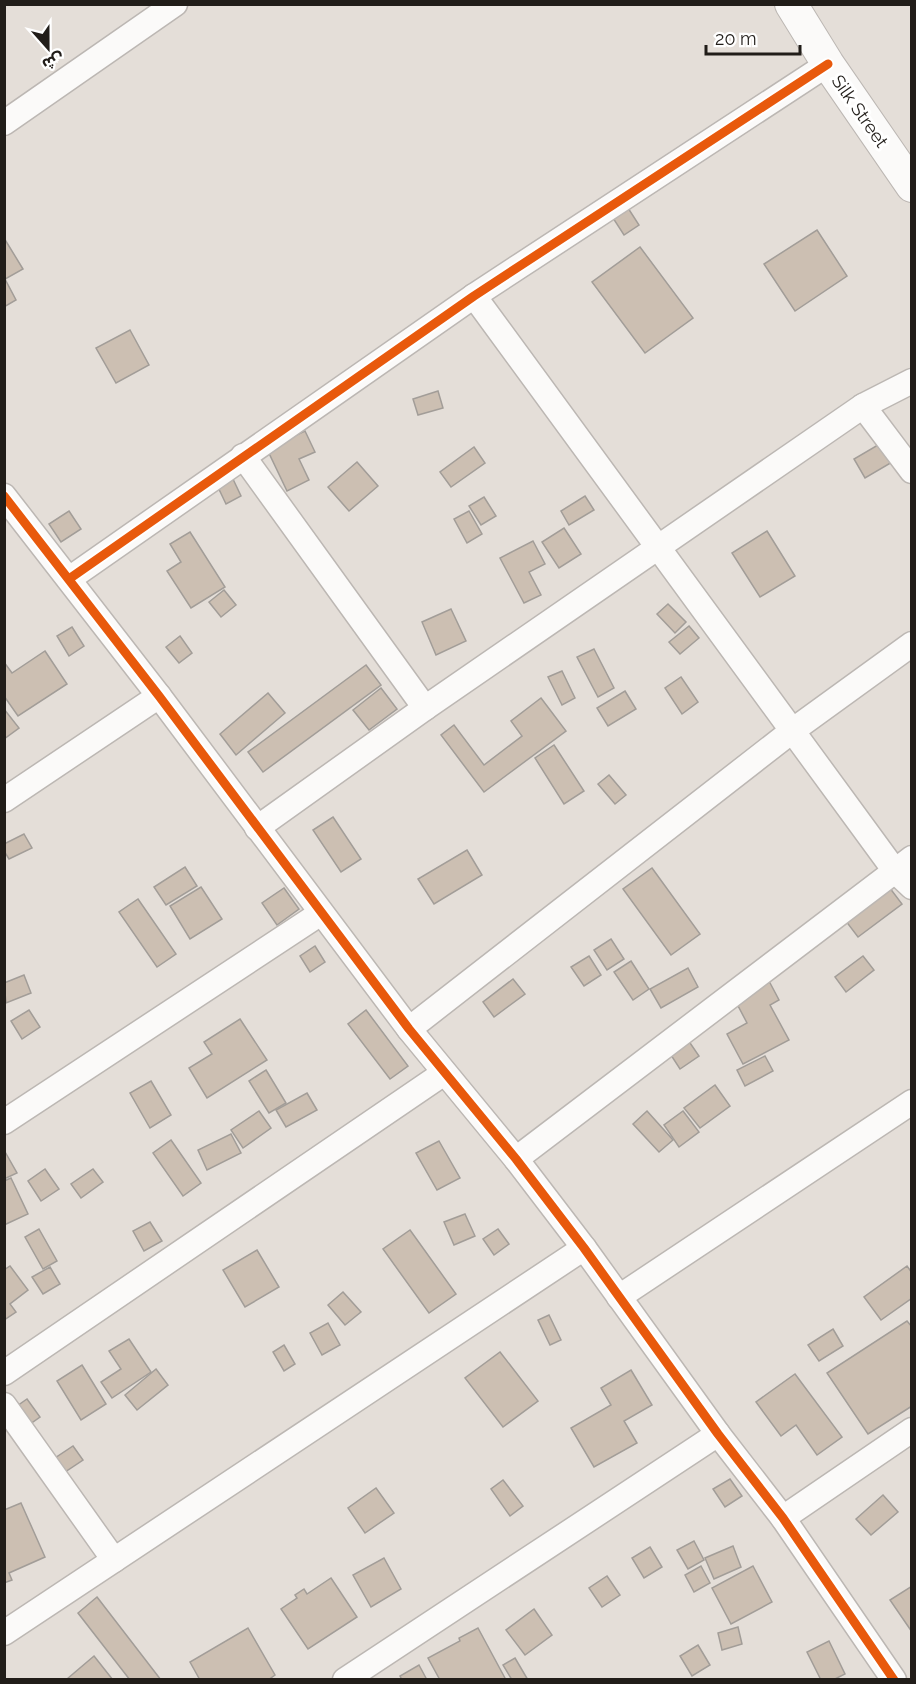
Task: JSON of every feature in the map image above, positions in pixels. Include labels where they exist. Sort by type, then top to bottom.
[{"type":"street","points":[[4,123],[176,4]]},
{"type":"street","name":"Silk Street","points":[[791,4],[828,64],[912,186]]},
{"type":"street","points":[[69,579],[474,296],[828,64]]},
{"type":"street","points":[[474,296],[792,731],[906,872],[516,1159]]},
{"type":"street","points":[[257,828],[425,708],[659,549],[863,406],[912,381]]},
{"type":"street","points":[[863,406],[912,471]]},
{"type":"street","points":[[243,456],[425,708]]},
{"type":"street","points":[[9,512],[69,579],[409,1029],[516,1159],[584,1248],[718,1434],[783,1518],[894,1680]]},
{"type":"street","points":[[409,1029],[792,731],[912,644]]},
{"type":"street","points":[[4,800],[159,696]]},
{"type":"street","points":[[4,1122],[321,914]]},
{"type":"street","points":[[4,1373],[444,1073]]},
{"type":"street","points":[[619,1297],[912,1102]]},
{"type":"street","points":[[4,1633],[584,1248]]},
{"type":"street","points":[[4,1405],[114,1560]]},
{"type":"street","points":[[783,1518],[912,1430]]},
{"type":"street","points":[[345,1680],[718,1434]]},
{"type":"building","points":[[628,208],[639,225],[624,235],[613,218]]},
{"type":"building","points":[[817,230],[847,276],[795,311],[764,264]]},
{"type":"building","points":[[4,238],[23,269],[5,279],[16,300],[4,307]]},
{"type":"building","points":[[640,247],[693,318],[645,353],[592,282]]},
{"type":"building","points":[[130,330],[149,365],[116,383],[96,348]]},
{"type":"building","points":[[438,391],[443,408],[418,415],[413,399]]},
{"type":"building","points":[[305,431],[315,452],[299,459],[309,480],[287,491],[267,449]]},
{"type":"building","points":[[883,442],[894,461],[865,478],[854,459]]},
{"type":"building","points":[[474,447],[485,463],[451,487],[440,472]]},
{"type":"building","points":[[357,462],[378,486],[349,511],[328,487]]},
{"type":"building","points":[[232,477],[241,496],[226,504],[217,485]]},
{"type":"building","points":[[585,496],[594,510],[569,525],[561,511]]},
{"type":"building","points":[[484,497],[496,516],[481,525],[469,506]]},
{"type":"building","points":[[69,511],[81,529],[61,542],[49,524]]},
{"type":"building","points":[[469,511],[482,534],[467,543],[454,519]]},
{"type":"building","points":[[564,528],[581,554],[559,568],[542,542]]},
{"type":"building","points":[[767,531],[795,576],[760,597],[732,553]]},
{"type":"building","points":[[190,532],[225,587],[191,608],[167,571],[181,562],[170,544]]},
{"type":"building","points":[[533,541],[545,564],[529,572],[541,595],[524,603],[500,558]]},
{"type":"building","points":[[224,590],[236,605],[221,617],[209,602]]},
{"type":"building","points":[[668,604],[686,622],[675,633],[657,614]]},
{"type":"building","points":[[451,609],[466,641],[436,655],[422,622]]},
{"type":"building","points":[[689,626],[699,638],[680,654],[669,642]]},
{"type":"building","points":[[72,627],[84,646],[69,656],[57,636]]},
{"type":"building","points":[[180,636],[192,653],[179,663],[166,647]]},
{"type":"building","points":[[594,649],[614,688],[598,697],[577,657]]},
{"type":"building","points":[[45,651],[67,684],[18,716],[4,696],[4,662],[12,673]]},
{"type":"building","points":[[366,665],[381,685],[263,772],[248,752]]},
{"type":"building","points":[[562,671],[575,698],[562,705],[548,677]]},
{"type":"building","points":[[681,677],[698,702],[682,714],[665,688]]},
{"type":"building","points":[[381,688],[397,709],[369,730],[353,710]]},
{"type":"building","points":[[625,691],[636,709],[608,726],[597,708]]},
{"type":"building","points":[[268,693],[285,713],[236,755],[220,734]]},
{"type":"building","points":[[541,698],[566,731],[484,792],[441,735],[454,725],[484,765],[522,736],[511,721]]},
{"type":"building","points":[[4,709],[19,728],[4,739]]},
{"type":"building","points":[[554,745],[584,791],[564,804],[535,758]]},
{"type":"building","points":[[609,775],[626,795],[615,804],[598,784]]},
{"type":"building","points":[[333,817],[361,859],[341,872],[313,830]]},
{"type":"building","points":[[24,834],[32,848],[9,859],[4,851],[4,844]]},
{"type":"building","points":[[467,850],[482,875],[434,904],[418,879]]},
{"type":"building","points":[[185,867],[197,886],[166,905],[154,887]]},
{"type":"building","points":[[652,868],[700,934],[671,955],[623,889]]},
{"type":"building","points":[[883,879],[902,904],[858,937],[839,912]]},
{"type":"building","points":[[201,887],[222,919],[190,939],[170,906]]},
{"type":"building","points":[[284,888],[299,909],[277,925],[262,903]]},
{"type":"building","points":[[138,899],[176,954],[157,967],[119,912]]},
{"type":"building","points":[[611,939],[624,959],[607,970],[594,950]]},
{"type":"building","points":[[315,946],[325,962],[310,972],[300,956]]},
{"type":"building","points":[[589,956],[601,975],[584,986],[571,967]]},
{"type":"building","points":[[863,956],[874,970],[846,992],[835,977]]},
{"type":"building","points":[[631,961],[649,989],[633,1000],[614,972]]},
{"type":"building","points":[[688,968],[698,987],[661,1008],[650,989]]},
{"type":"building","points":[[24,975],[31,993],[6,1003],[4,983]]},
{"type":"building","points":[[513,979],[525,994],[494,1017],[483,1002]]},
{"type":"building","points":[[769,981],[779,1000],[770,1005],[789,1040],[743,1064],[727,1034],[747,1023],[735,1000]]},
{"type":"building","points":[[29,1010],[40,1027],[22,1039],[11,1021]]},
{"type":"building","points":[[366,1010],[408,1066],[390,1079],[348,1024]]},
{"type":"building","points":[[240,1019],[267,1060],[207,1098],[189,1068],[212,1054],[204,1042]]},
{"type":"building","points":[[688,1040],[699,1056],[680,1069],[669,1052]]},
{"type":"building","points":[[765,1056],[773,1071],[745,1086],[737,1070]]},
{"type":"building","points":[[266,1070],[286,1103],[269,1113],[249,1081]]},
{"type":"building","points":[[151,1081],[171,1115],[150,1128],[130,1093]]},
{"type":"building","points":[[715,1085],[730,1106],[700,1128],[684,1108]]},
{"type":"building","points":[[307,1093],[317,1110],[286,1127],[276,1110]]},
{"type":"building","points":[[259,1111],[271,1128],[243,1148],[231,1130]]},
{"type":"building","points":[[647,1111],[673,1140],[659,1152],[633,1124]]},
{"type":"building","points":[[683,1111],[699,1132],[679,1147],[664,1125]]},
{"type":"building","points":[[231,1134],[241,1153],[207,1170],[198,1150]]},
{"type":"building","points":[[171,1140],[201,1183],[183,1196],[153,1153]]},
{"type":"building","points":[[439,1141],[460,1178],[437,1190],[416,1153]]},
{"type":"building","points":[[4,1150],[17,1173],[4,1179]]},
{"type":"building","points":[[45,1169],[59,1189],[41,1201],[28,1181]]},
{"type":"building","points":[[93,1169],[103,1182],[81,1198],[71,1184]]},
{"type":"building","points":[[11,1178],[28,1214],[4,1225],[4,1181]]},
{"type":"building","points":[[465,1214],[475,1236],[454,1245],[444,1222]]},
{"type":"building","points":[[150,1222],[162,1241],[144,1251],[133,1231]]},
{"type":"building","points":[[39,1229],[57,1261],[43,1269],[25,1237]]},
{"type":"building","points":[[498,1229],[509,1244],[494,1255],[483,1239]]},
{"type":"building","points":[[410,1230],[456,1294],[429,1313],[383,1249]]},
{"type":"building","points":[[257,1250],[279,1287],[245,1307],[223,1270]]},
{"type":"building","points":[[10,1266],[28,1290],[10,1304],[16,1312],[4,1320],[4,1270]]},
{"type":"building","points":[[907,1266],[912,1273],[912,1298],[881,1320],[864,1297]]},
{"type":"building","points":[[50,1267],[60,1284],[43,1294],[32,1277]]},
{"type":"building","points":[[343,1292],[361,1312],[345,1325],[328,1305]]},
{"type":"building","points":[[549,1315],[561,1340],[550,1345],[538,1320]]},
{"type":"building","points":[[907,1321],[912,1327],[912,1406],[868,1434],[827,1373]]},
{"type":"building","points":[[328,1323],[340,1345],[322,1355],[310,1333]]},
{"type":"building","points":[[833,1329],[843,1346],[819,1361],[808,1345]]},
{"type":"building","points":[[129,1339],[151,1372],[112,1398],[101,1382],[121,1369],[109,1351]]},
{"type":"building","points":[[284,1345],[295,1364],[284,1371],[273,1352]]},
{"type":"building","points":[[500,1352],[538,1401],[503,1427],[465,1378]]},
{"type":"building","points":[[82,1365],[106,1404],[81,1420],[57,1381]]},
{"type":"building","points":[[156,1369],[168,1385],[137,1410],[125,1395]]},
{"type":"building","points":[[631,1370],[652,1405],[624,1421],[637,1443],[594,1467],[571,1428],[611,1405],[601,1388]]},
{"type":"building","points":[[795,1374],[842,1437],[817,1455],[796,1425],[781,1436],[756,1402]]},
{"type":"building","points":[[27,1399],[40,1417],[23,1429],[10,1411]]},
{"type":"building","points":[[73,1446],[83,1460],[53,1480],[43,1466]]},
{"type":"building","points":[[730,1479],[742,1496],[725,1507],[713,1489]]},
{"type":"building","points":[[503,1480],[523,1506],[510,1516],[491,1489]]},
{"type":"building","points":[[376,1488],[394,1513],[365,1533],[348,1508]]},
{"type":"building","points":[[883,1495],[898,1512],[871,1535],[856,1519]]},
{"type":"building","points":[[21,1503],[45,1557],[9,1573],[12,1580],[4,1583],[4,1510]]},
{"type":"building","points":[[694,1541],[704,1560],[688,1569],[677,1550]]},
{"type":"building","points":[[733,1546],[741,1567],[714,1579],[705,1558]]},
{"type":"building","points":[[650,1547],[662,1567],[644,1578],[632,1558]]},
{"type":"building","points":[[384,1558],[401,1589],[371,1607],[353,1575]]},
{"type":"building","points":[[701,1566],[710,1583],[694,1592],[685,1575]]},
{"type":"building","points":[[753,1566],[772,1602],[731,1624],[712,1588]]},
{"type":"building","points":[[607,1576],[620,1595],[602,1607],[589,1588]]},
{"type":"building","points":[[331,1578],[357,1617],[308,1649],[281,1609],[297,1598],[295,1595],[304,1589],[307,1594]]},
{"type":"building","points":[[912,1586],[912,1632],[890,1600]]},
{"type":"building","points":[[97,1597],[161,1680],[130,1680],[78,1613]]},
{"type":"building","points":[[534,1609],[552,1635],[525,1655],[506,1630]]},
{"type":"building","points":[[738,1627],[742,1644],[722,1650],[718,1633]]},
{"type":"building","points":[[248,1628],[275,1675],[268,1680],[200,1680],[190,1662]]},
{"type":"building","points":[[478,1628],[506,1680],[440,1680],[428,1658],[460,1641],[459,1638]]},
{"type":"building","points":[[829,1641],[845,1674],[833,1680],[821,1680],[807,1652]]},
{"type":"building","points":[[698,1645],[710,1665],[692,1676],[680,1656]]},
{"type":"building","points":[[94,1656],[113,1680],[67,1679]]},
{"type":"building","points":[[515,1658],[528,1680],[512,1680],[503,1665]]},
{"type":"building","points":[[419,1665],[427,1680],[402,1680],[400,1676]]},
{"type":"cycle path","points":[[69,579],[474,296],[828,64]]},
{"type":"cycle path","points":[[4,496],[159,696],[409,1029],[516,1159],[584,1248],[718,1434],[783,1518],[894,1680]]}]
